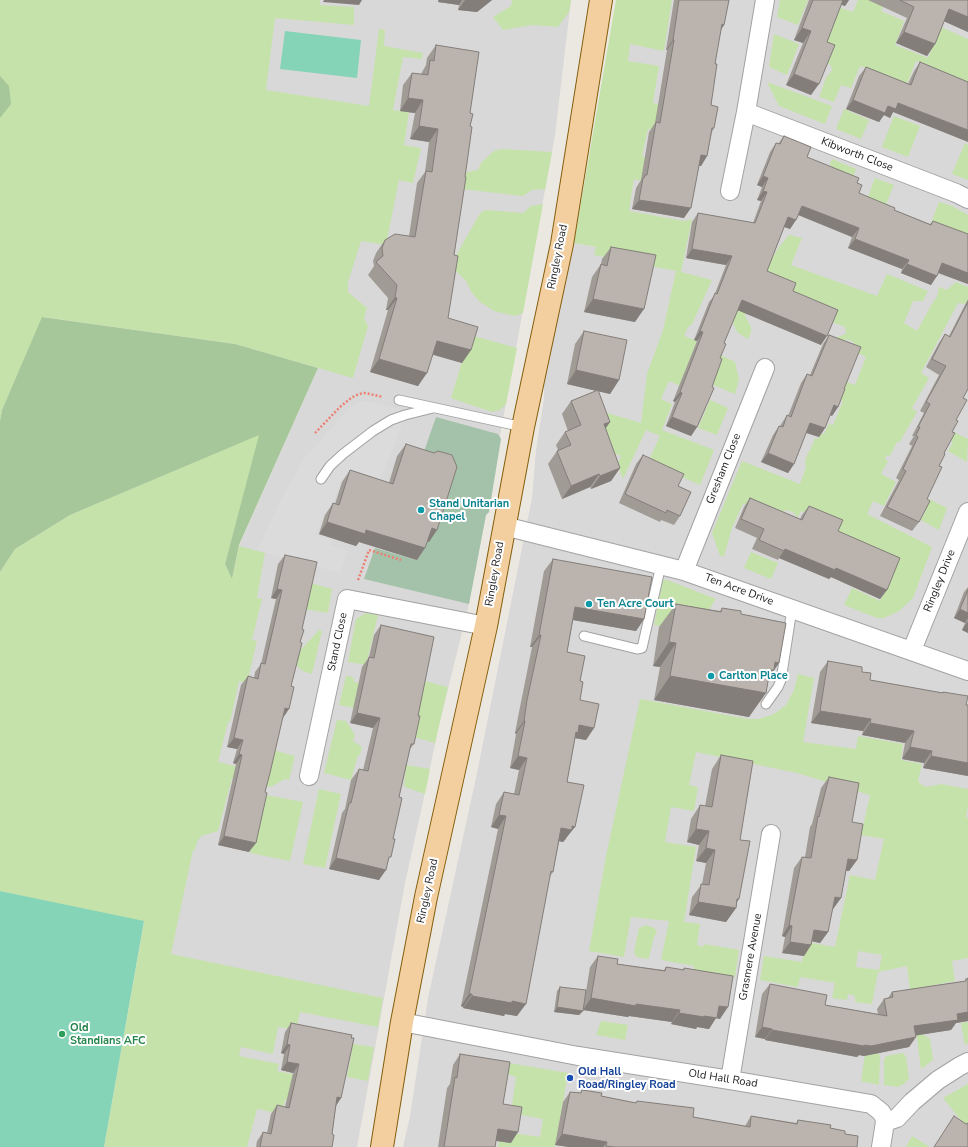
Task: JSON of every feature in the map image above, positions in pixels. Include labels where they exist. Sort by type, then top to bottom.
[{"type":"main road","name":"Ringley Road","points":[[382,1147],[402,1022],[426,897],[486,626],[522,427],[562,244],[600,0]]},
{"type":"street","points":[[730,191],[746,112],[765,0]]},
{"type":"street","name":"Kibworth Close","points":[[746,112],[956,193],[968,199]]},
{"type":"street","name":"Gresham Close","points":[[684,570],[765,368]]},
{"type":"street","name":"Ringley Drive","points":[[912,650],[968,512]]},
{"type":"street","name":"Ten Acre Drive","points":[[504,526],[684,570],[792,610],[912,650],[968,671]]},
{"type":"street","name":"Stand Close","points":[[309,776],[347,599],[486,626]]},
{"type":"street","name":"Grasmere Avenue","points":[[730,1080],[771,834]]},
{"type":"street","name":"Old Hall Road","points":[[402,1022],[578,1056],[871,1104],[881,1112],[885,1122]]},
{"type":"street","points":[[881,1147],[885,1122],[897,1118],[912,1102],[938,1080],[968,1062]]},
{"type":"lane","points":[[399,400],[522,427]]},
{"type":"lane","points":[[321,479],[330,466],[343,454],[373,431],[391,420],[405,414],[433,408]]},
{"type":"lane","points":[[584,636],[637,649],[642,648],[661,565]]},
{"type":"lane","points":[[766,704],[778,688],[781,680],[792,610]]},
{"type":"path","points":[[315,433],[340,407],[351,398],[359,394],[365,393],[399,400]]},
{"type":"path","points":[[360,575],[369,550],[401,560]]},
{"type":"shaded area","points":[[277,0],[571,0],[555,135],[500,436],[489,512],[486,515],[469,604],[439,725],[405,883],[357,1147],[137,1147],[239,546],[318,368],[247,223]]},
{"type":"shaded area","points":[[637,0],[968,0],[968,1147],[403,1147],[410,1116],[428,998],[477,773],[532,498],[536,450],[544,399],[544,378],[555,324],[574,243],[596,247]]},
{"type":"shaded area","points":[[368,401],[407,411],[376,492],[342,479],[329,514],[324,513],[316,535],[332,540],[331,545],[348,551],[340,573],[257,550],[280,501],[305,457],[347,411],[358,402]]},
{"type":"green space","points":[[0,0],[320,0],[320,5],[354,7],[354,25],[275,18],[266,90],[369,106],[379,29],[385,30],[384,46],[423,53],[422,59],[403,57],[393,110],[409,112],[404,145],[421,148],[413,183],[399,180],[386,245],[361,241],[348,282],[348,292],[367,308],[364,318],[368,326],[353,378],[235,344],[43,317],[2,410],[0,421]]},
{"type":"green space","points":[[512,0],[571,0],[569,12],[558,27],[532,25],[503,30],[493,17],[511,6]]},
{"type":"green space","points":[[616,0],[672,0],[664,51],[630,44],[628,61],[659,66],[653,103],[663,105],[658,130],[648,129],[642,156],[645,157],[641,181],[634,179],[629,211],[684,221],[692,219],[681,272],[712,280],[692,324],[688,327],[684,336],[697,341],[681,386],[669,381],[661,399],[672,404],[662,430],[714,450],[700,485],[648,462],[660,436],[646,430],[623,479],[617,464],[621,456],[610,452],[594,409],[641,423],[647,374],[663,330],[676,271],[594,255],[596,247],[574,243]]},
{"type":"green space","points":[[780,0],[808,0],[798,25],[777,17]]},
{"type":"green space","points":[[858,0],[885,0],[881,11],[904,21],[895,45],[928,58],[941,27],[968,39],[968,91],[929,66],[916,61],[907,84],[860,66],[851,88],[841,85],[834,102],[819,97],[826,78],[832,70],[822,53],[838,7],[853,12]]},
{"type":"green space","points":[[285,31],[361,40],[357,78],[280,69]]},
{"type":"green space","points":[[774,34],[799,44],[787,75],[769,67]]},
{"type":"green space","points":[[0,76],[9,86],[11,104],[0,118]]},
{"type":"green space","points":[[767,82],[832,106],[825,124],[779,106]]},
{"type":"green space","points":[[844,109],[869,120],[861,139],[836,129]]},
{"type":"green space","points":[[894,116],[920,126],[908,157],[882,147]]},
{"type":"green space","points":[[965,143],[968,145],[968,180],[952,174]]},
{"type":"green space","points":[[502,149],[552,152],[545,190],[532,190],[523,196],[461,189],[467,172],[478,170],[481,163],[494,151]]},
{"type":"green space","points":[[832,159],[856,169],[850,185],[826,175]]},
{"type":"green space","points":[[875,178],[894,185],[883,212],[865,205]]},
{"type":"green space","points":[[939,202],[952,206],[968,215],[968,235],[929,228]]},
{"type":"green space","points":[[543,204],[523,313],[515,316],[494,311],[480,302],[472,293],[466,281],[457,272],[449,268],[479,215],[483,211],[488,210],[523,213],[531,206]]},
{"type":"green space","points":[[789,235],[802,238],[791,265],[877,296],[887,274],[928,291],[923,301],[913,301],[904,323],[917,331],[937,297],[939,287],[947,290],[956,282],[968,287],[968,304],[958,303],[921,373],[929,378],[912,408],[917,412],[899,443],[897,442],[890,456],[887,455],[885,459],[888,461],[881,474],[896,482],[884,506],[873,501],[867,514],[932,547],[913,598],[899,611],[884,618],[877,618],[844,605],[852,588],[880,601],[898,561],[835,541],[840,527],[801,511],[798,517],[794,513],[787,510],[782,512],[779,519],[743,504],[732,528],[724,556],[720,556],[712,533],[742,461],[800,484],[806,467],[805,462],[808,452],[810,451],[815,438],[818,439],[821,433],[824,434],[829,424],[833,425],[843,401],[840,400],[847,382],[855,385],[866,357],[852,350],[854,342],[846,339],[842,348],[826,341],[846,334],[845,327],[832,322],[793,291],[760,279],[779,247]]},
{"type":"green space","points":[[734,307],[746,312],[745,316],[751,327],[751,332],[748,339],[738,333],[733,322],[730,320]]},
{"type":"green space","points":[[42,317],[235,344],[318,368],[239,545],[232,579],[225,564],[259,435],[70,515],[15,549],[0,572],[0,421],[2,410]]},
{"type":"green space","points":[[470,335],[517,348],[506,404],[500,410],[492,412],[451,398]]},
{"type":"green space","points":[[721,355],[735,362],[739,379],[735,394],[711,384]]},
{"type":"green space","points":[[710,400],[728,408],[717,435],[698,428]]},
{"type":"green space","points":[[436,417],[498,434],[501,439],[489,512],[486,515],[469,604],[364,579],[375,548],[417,560],[423,540],[429,542],[420,463]]},
{"type":"green space","points":[[954,432],[968,439],[967,462],[948,451],[953,442],[950,440]]},
{"type":"green space","points":[[260,434],[225,564],[232,579],[239,546],[265,553],[257,598],[262,599],[252,640],[257,641],[247,683],[239,681],[230,722],[228,722],[218,762],[267,774],[273,750],[295,756],[289,780],[285,779],[271,787],[232,778],[218,831],[201,836],[197,842],[195,850],[193,850],[171,954],[383,998],[378,1027],[300,1012],[296,1030],[278,1027],[273,1054],[241,1047],[239,1056],[279,1064],[277,1071],[301,1076],[296,1102],[285,1100],[282,1114],[257,1109],[247,1147],[104,1147],[144,922],[0,891],[0,572],[15,549],[70,515]]},
{"type":"green space","points":[[927,498],[947,508],[939,530],[921,520],[926,510],[923,507]]},
{"type":"green space","points":[[751,552],[778,563],[771,579],[744,568]]},
{"type":"green space","points":[[663,580],[667,580],[716,599],[708,611],[704,634],[654,625]]},
{"type":"green space","points":[[311,583],[332,589],[328,613],[304,609]]},
{"type":"green space","points":[[366,613],[378,615],[366,665],[348,662],[356,619]]},
{"type":"green space","points":[[319,630],[322,631],[312,674],[303,671],[296,664],[298,653]]},
{"type":"green space","points":[[798,674],[814,678],[803,742],[856,749],[858,736],[903,744],[901,760],[922,764],[918,781],[922,785],[927,787],[941,784],[968,789],[968,806],[966,817],[968,818],[968,958],[952,961],[955,981],[910,990],[907,966],[878,972],[872,1004],[855,1002],[855,996],[848,994],[847,1000],[832,998],[835,983],[800,977],[798,987],[760,980],[764,956],[802,962],[806,942],[835,947],[850,875],[875,880],[884,839],[861,835],[870,795],[797,773],[696,752],[689,785],[698,787],[694,811],[671,807],[665,842],[696,847],[684,922],[700,924],[697,945],[703,947],[704,944],[739,950],[735,977],[694,970],[694,966],[661,960],[669,921],[631,917],[624,957],[589,951],[606,856],[640,699],[748,719],[759,719],[774,714],[786,705],[794,690]],"holes":[[[858,951],[882,955],[879,970],[856,967]]]},
{"type":"green space","points":[[346,676],[353,677],[354,682],[379,687],[374,712],[339,705]]},
{"type":"green space","points":[[424,681],[448,687],[435,743],[414,737]]},
{"type":"green space","points":[[337,720],[346,721],[355,735],[353,741],[362,747],[360,755],[358,755],[351,780],[324,773]]},
{"type":"green space","points":[[406,765],[430,769],[425,794],[405,787]]},
{"type":"green space","points":[[319,789],[341,794],[325,868],[303,864]]},
{"type":"green space","points":[[266,795],[303,802],[290,861],[250,853],[259,815],[261,815]]},
{"type":"green space","name":"Old Standians AFC","points":[[0,891],[144,921],[104,1147],[0,1147]]},
{"type":"green space","points":[[646,925],[654,928],[657,932],[654,937],[649,958],[647,959],[637,957],[634,952],[639,928]]},
{"type":"green space","points":[[601,1021],[628,1025],[625,1040],[596,1035]]},
{"type":"green space","points":[[968,1022],[968,1043],[965,1045],[961,1023]]},
{"type":"green space","points":[[916,1030],[930,1039],[933,1060],[921,1069]]},
{"type":"green space","points":[[867,1041],[878,1052],[880,1057],[879,1085],[861,1081]]},
{"type":"green space","points":[[353,1044],[374,1047],[368,1081],[347,1077]]},
{"type":"green space","points":[[903,1053],[906,1057],[909,1079],[898,1087],[884,1085],[884,1060],[886,1056]]},
{"type":"green space","points":[[509,1063],[568,1073],[555,1147],[498,1147],[499,1141],[511,1143],[512,1133],[540,1137],[543,1119],[511,1113],[516,1077],[507,1074]]},
{"type":"green space","points":[[968,1084],[968,1129],[943,1098]]},
{"type":"green space","points":[[912,1136],[930,1147],[906,1147]]},
{"type":"building","points":[[679,0],[729,0],[724,25],[722,24],[715,64],[717,64],[711,105],[718,107],[714,128],[712,128],[707,156],[701,155],[691,208],[639,200],[643,178],[647,175],[656,122],[660,123]]},
{"type":"building","points":[[813,0],[843,0],[827,42],[835,45],[819,84],[794,74],[811,31],[802,28]]},
{"type":"building","points":[[900,0],[968,0],[968,17],[949,9],[935,44],[904,32],[914,7]]},
{"type":"building","points":[[436,45],[479,52],[470,113],[473,114],[470,126],[472,127],[466,177],[454,255],[458,256],[448,318],[478,327],[471,350],[437,341],[427,373],[379,359],[397,298],[395,297],[397,285],[376,262],[383,256],[382,248],[385,240],[395,234],[415,237],[426,171],[432,172],[438,129],[419,126],[423,100],[408,98],[412,73],[428,75],[430,60],[434,61]]},
{"type":"building","points":[[920,62],[968,82],[968,130],[898,103],[896,109],[888,106],[885,113],[853,100],[866,67],[911,85]]},
{"type":"building","points":[[784,136],[811,147],[807,157],[859,178],[857,183],[862,185],[859,193],[895,208],[894,210],[931,225],[933,221],[968,234],[968,273],[942,263],[937,276],[907,264],[909,260],[855,239],[859,228],[802,206],[796,220],[788,217],[767,271],[796,283],[793,291],[838,310],[827,336],[742,300],[724,343],[726,344],[720,358],[722,359],[712,387],[714,388],[697,427],[672,417],[703,332],[700,331],[732,256],[692,249],[698,213],[755,223],[767,192],[763,191],[768,178],[763,176],[776,143],[780,144]]},
{"type":"building","points":[[611,247],[656,255],[644,309],[593,299],[601,264],[607,266]]},
{"type":"building","points":[[968,302],[968,389],[963,398],[967,400],[956,420],[958,421],[952,432],[955,433],[944,453],[945,454],[939,466],[942,467],[927,499],[930,501],[919,522],[887,507],[906,471],[903,469],[918,437],[916,435],[920,427],[918,427],[930,404],[926,402],[946,366],[932,359],[945,334],[950,337]]},
{"type":"building","points":[[584,331],[627,340],[619,380],[576,370]]},
{"type":"building","points":[[829,335],[861,347],[838,407],[834,405],[825,428],[810,423],[794,464],[768,453],[779,426],[783,427],[787,415],[791,417],[807,374],[812,376]]},
{"type":"building","points":[[598,390],[610,422],[604,424],[620,468],[600,476],[599,474],[571,486],[557,451],[571,445],[565,432],[581,425],[571,401]]},
{"type":"building","points":[[406,444],[434,453],[438,451],[452,455],[457,467],[437,530],[432,528],[425,548],[366,530],[365,534],[327,522],[333,503],[339,505],[350,470],[393,484]]},
{"type":"building","points":[[643,455],[684,474],[678,486],[691,492],[680,516],[667,510],[666,513],[625,494]]},
{"type":"building","points":[[750,498],[802,520],[809,506],[843,520],[838,531],[900,558],[887,590],[836,568],[835,570],[759,540],[764,529],[741,519]]},
{"type":"building","points":[[285,555],[317,562],[302,629],[304,630],[300,642],[302,643],[291,686],[294,687],[289,709],[285,708],[265,792],[267,793],[256,843],[224,836],[242,755],[239,754],[243,740],[234,738],[248,676],[258,679],[261,663],[265,664],[282,590],[277,589]]},
{"type":"building","points":[[553,559],[652,577],[644,619],[575,607],[567,652],[585,656],[580,681],[583,682],[580,700],[599,704],[594,728],[579,725],[578,733],[576,732],[567,782],[584,785],[575,827],[572,826],[572,830],[561,828],[553,872],[551,871],[526,1004],[512,1001],[512,1003],[472,996],[472,994],[469,994],[506,816],[499,815],[504,792],[519,795],[527,758],[518,756],[525,721],[527,700],[541,635],[539,635]]},
{"type":"building","points":[[968,590],[968,613],[960,609]]},
{"type":"building","points":[[676,604],[721,612],[722,608],[741,611],[741,614],[786,623],[779,663],[775,662],[774,670],[770,670],[766,693],[670,676],[676,643],[669,642]]},
{"type":"building","points":[[381,625],[434,637],[418,716],[420,716],[414,744],[411,744],[399,797],[402,798],[393,839],[395,839],[386,870],[336,858],[359,769],[368,771],[380,718],[357,713],[369,657],[374,658]]},
{"type":"building","points":[[828,661],[862,667],[862,672],[871,673],[870,680],[968,696],[966,705],[968,705],[968,763],[931,756],[932,751],[910,747],[914,731],[870,723],[871,719],[820,711]]},
{"type":"building","points":[[721,755],[753,761],[740,840],[750,841],[736,908],[698,902],[701,884],[709,885],[715,850],[706,848],[709,831],[696,829],[700,805],[712,807]]},
{"type":"building","points":[[829,777],[859,783],[852,822],[863,824],[857,860],[848,859],[841,898],[835,897],[828,932],[814,930],[811,945],[790,942],[792,926],[789,925],[802,857],[811,858],[818,816],[819,817]]},
{"type":"building","points":[[598,956],[618,959],[617,964],[665,971],[666,967],[684,970],[684,968],[733,976],[728,1007],[719,1006],[717,1018],[679,1013],[680,1010],[636,1004],[636,1006],[591,998]]},
{"type":"building","points":[[966,979],[968,979],[968,1012],[957,1014],[958,1020],[914,1026],[916,1037],[864,1046],[762,1027],[770,984],[827,995],[825,1005],[887,1016],[884,999],[893,997],[892,992],[966,981]]},
{"type":"building","points":[[560,987],[586,990],[583,1011],[557,1007]]},
{"type":"building","points":[[291,1023],[352,1035],[351,1038],[354,1038],[341,1098],[337,1097],[332,1134],[334,1135],[332,1147],[260,1147],[263,1132],[271,1134],[277,1105],[289,1108],[299,1064],[287,1062],[290,1045],[287,1044]]},
{"type":"building","points":[[460,1054],[510,1062],[503,1104],[522,1107],[518,1132],[498,1129],[495,1147],[444,1147]]},
{"type":"building","points":[[582,1090],[602,1093],[601,1096],[636,1103],[637,1101],[694,1108],[693,1117],[750,1127],[751,1116],[797,1124],[798,1120],[831,1125],[830,1128],[845,1131],[845,1134],[858,1136],[857,1147],[606,1146],[607,1142],[562,1134],[570,1092],[581,1093]]},
{"type":"building","points":[[954,1116],[966,1124],[968,1123],[968,1147],[934,1147]]},
{"type":"place","name":"Stand Unitarian Chapel","points":[[421,510]]},
{"type":"place","name":"Ten Acre Court","points":[[589,604]]},
{"type":"place","name":"Carlton Place","points":[[711,676]]},
{"type":"place","name":"Old Standians AFC","points":[[62,1034]]},
{"type":"place","name":"Old Hall Road/Ringley Road","points":[[570,1078]]}]
